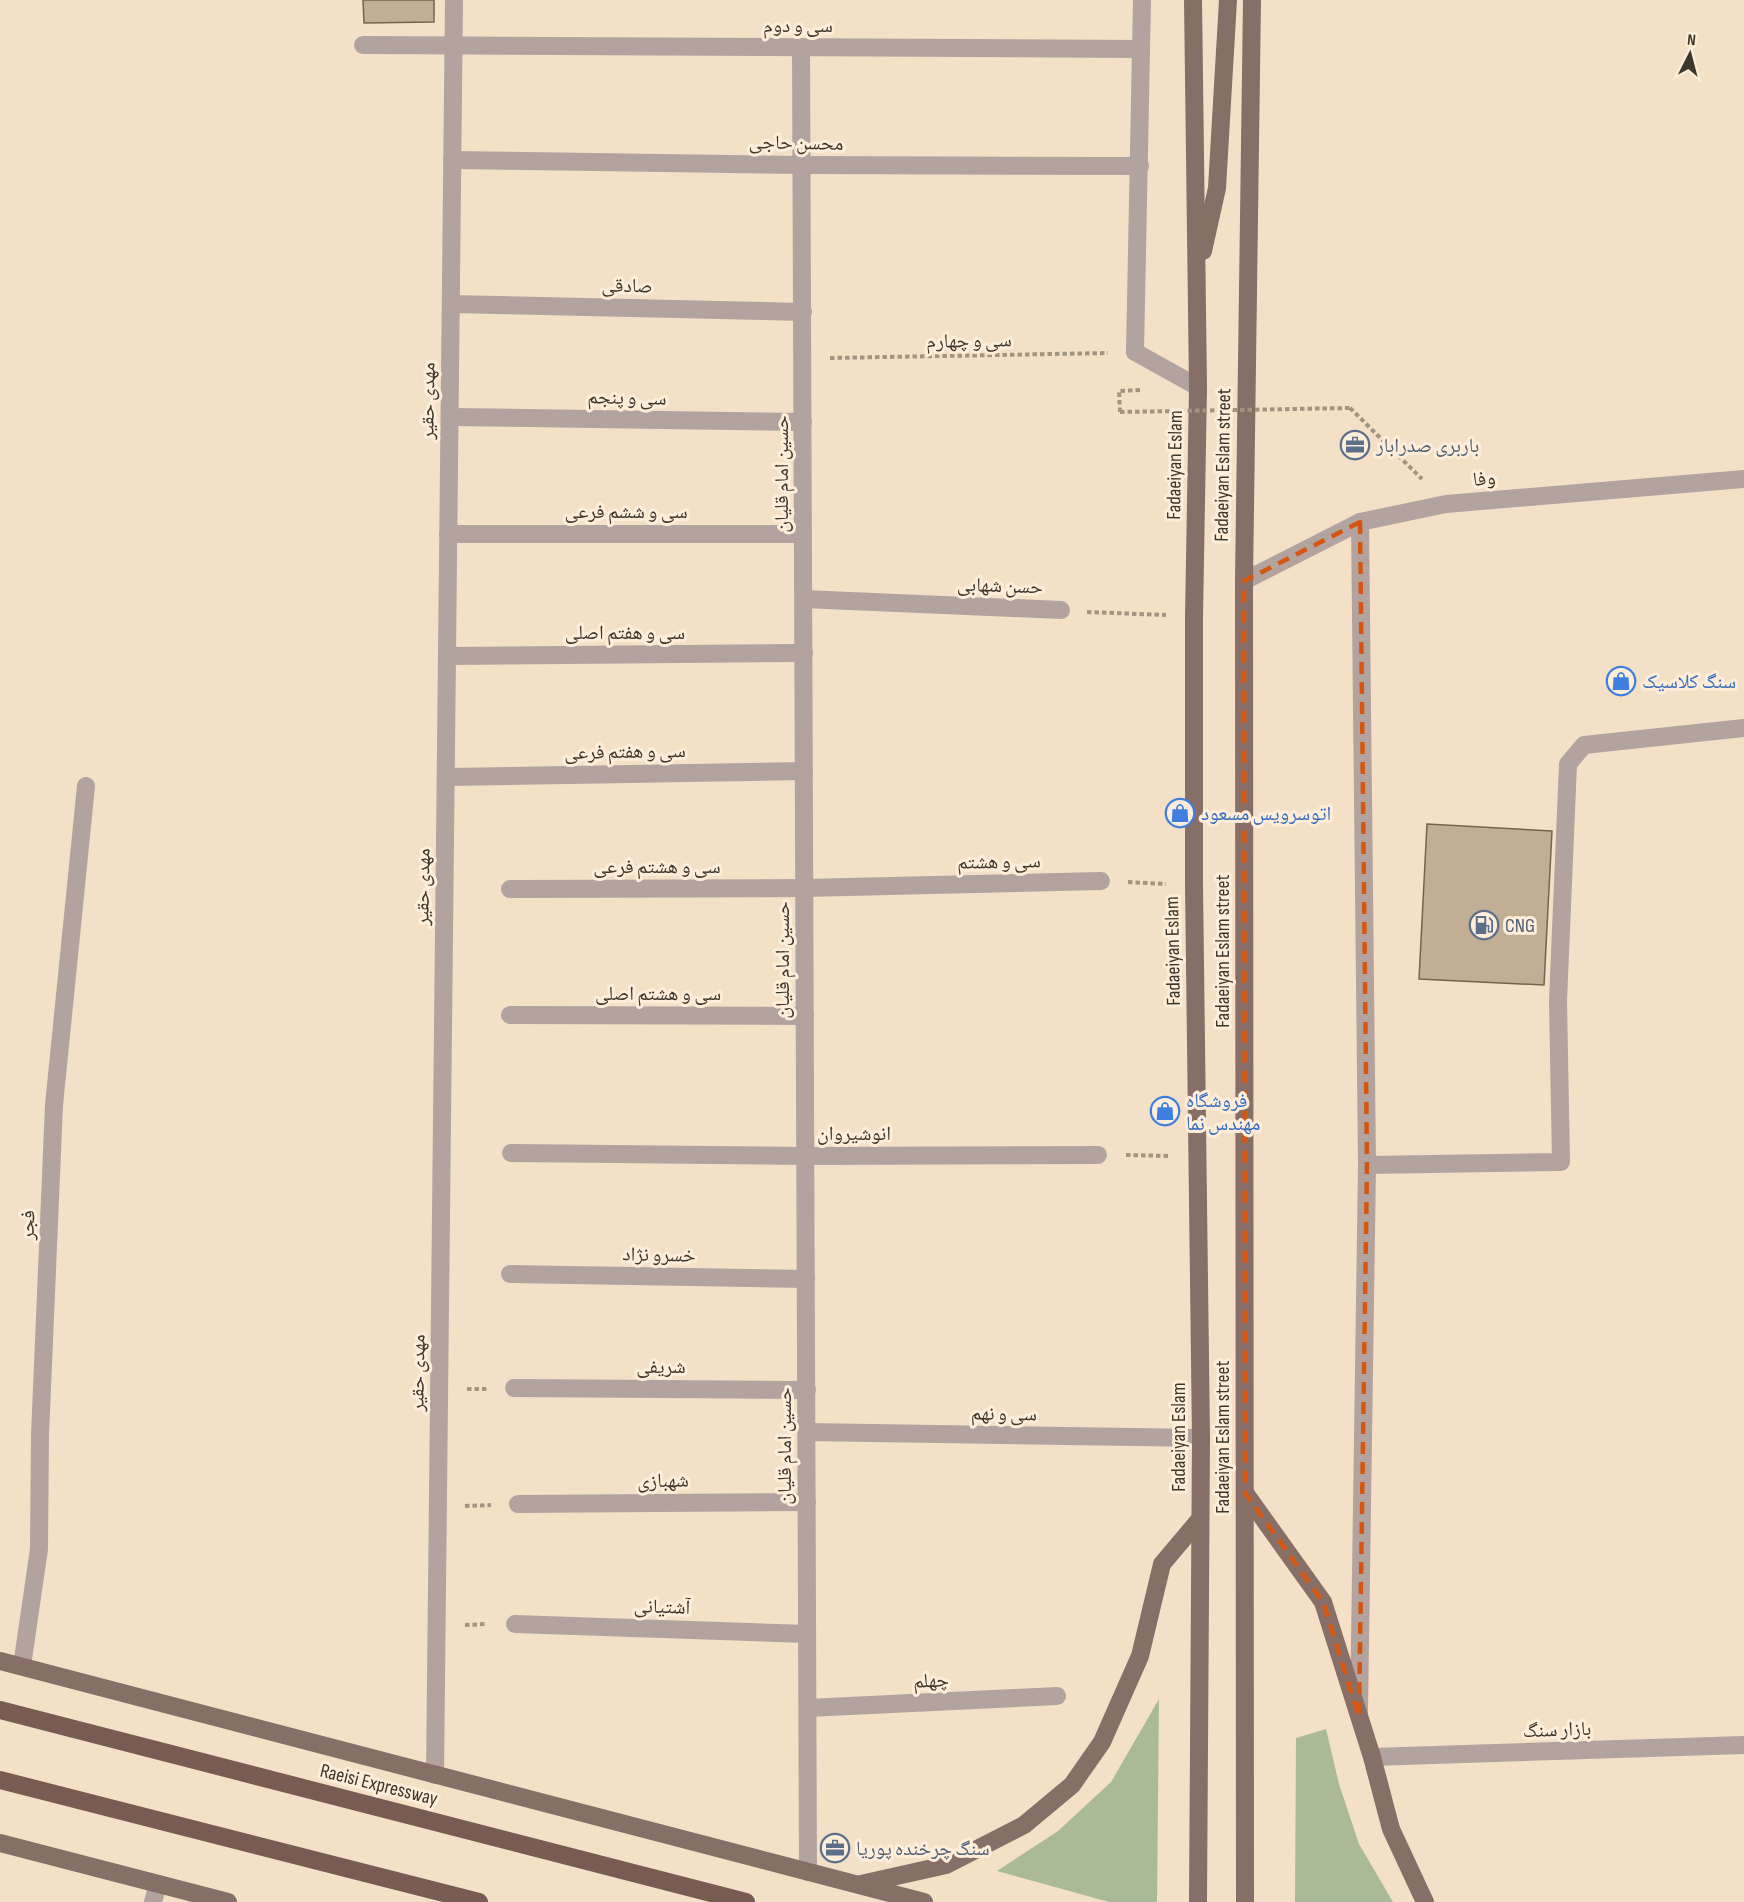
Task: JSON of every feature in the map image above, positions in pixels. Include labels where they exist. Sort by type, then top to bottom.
[{"type":"highway","name":"Raeisi Expressway","points":[[0,1710],[746,1902]]},
{"type":"highway","points":[[0,1780],[479,1902]]},
{"type":"main road","name":"Fadaeiyan Eslam","points":[[1193,0],[1198,387],[1194,617],[1194,885],[1201,1438],[1198,1902]]},
{"type":"main road","points":[[1196,280],[1217,188],[1228,0]]},
{"type":"main road","name":"Fadaeiyan Eslam street","points":[[1245,1902],[1244,581],[1251,0]]},
{"type":"main road","points":[[1245,1493],[1323,1602],[1372,1757],[1391,1829],[1425,1902]]},
{"type":"main road","points":[[856,1885],[946,1865],[1024,1825],[1072,1785],[1102,1742],[1140,1656],[1162,1564],[1200,1519]]},
{"type":"main road","points":[[0,1661],[924,1902]]},
{"type":"main road","points":[[0,1843],[228,1902]]},
{"type":"street","name":"مهدی حقیر","points":[[435,1774],[454,0]]},
{"type":"street","points":[[1142,0],[1136,352],[1198,387]]},
{"type":"street","name":"سی و دوم","points":[[363,45],[1141,49]]},
{"type":"street","name":"حسین امام قلیان","points":[[801,48],[808,1872]]},
{"type":"street","name":"محسن حاجی","points":[[452,160],[802,165],[1140,166]]},
{"type":"street","name":"صادقی","points":[[451,304],[803,312]]},
{"type":"street","name":"سی و پنجم","points":[[450,417],[803,422]]},
{"type":"street","name":"وفا","points":[[1244,581],[1360,522],[1446,504],[1744,479]]},
{"type":"street","points":[[1359,1717],[1367,1165],[1360,522]]},
{"type":"street","name":"سی و ششم فرعی","points":[[448,534],[803,534]]},
{"type":"street","name":"حسن شهابی","points":[[804,599],[1061,610]]},
{"type":"street","name":"سی و هفتم اصلی","points":[[447,656],[804,653]]},
{"type":"street","points":[[1367,1165],[1561,1162],[1558,1002],[1568,765],[1584,745],[1744,728]]},
{"type":"street","name":"سی و هفتم فرعی","points":[[446,777],[804,771]]},
{"type":"street","name":"فجر","points":[[21,1666],[39,1549],[40,1435],[54,1105],[86,786]]},
{"type":"street","name":"سی و هشتم","points":[[805,888],[1101,881]]},
{"type":"street","name":"سی و هشتم فرعی","points":[[510,889],[805,888]]},
{"type":"street","name":"سی و هشتم اصلی","points":[[510,1015],[805,1016]]},
{"type":"street","name":"انوشیروان","points":[[511,1152],[806,1156],[1098,1155]]},
{"type":"street","name":"خسرو نژاد","points":[[510,1274],[806,1279]]},
{"type":"street","name":"شریفی","points":[[514,1388],[807,1390]]},
{"type":"street","name":"سی و نهم","points":[[807,1432],[1201,1438]]},
{"type":"street","name":"شهبازی","points":[[518,1504],[807,1502]]},
{"type":"street","name":"آشتیانی","points":[[515,1624],[807,1634]]},
{"type":"street","name":"چهلم","points":[[808,1708],[1057,1696]]},
{"type":"street","name":"بازار سنگ","points":[[1372,1757],[1744,1745]]},
{"type":"street","points":[[153,1902],[158,1884]]},
{"type":"path","name":"سی و چهارم","points":[[803,358],[1136,352]]},
{"type":"path","points":[[1119,391],[1120,412],[1352,408],[1446,504]]},
{"type":"path","name":"حسن شهابی","points":[[1061,610],[1194,617]]},
{"type":"path","points":[[1101,881],[1194,885]]},
{"type":"path","points":[[1098,1155],[1197,1157]]},
{"type":"path","points":[[440,1390],[514,1388]]},
{"type":"path","points":[[438,1506],[518,1504]]},
{"type":"path","points":[[437,1625],[515,1624]]},
{"type":"highlighted area","points":[[1360,522],[1367,1165],[1359,1717],[1323,1602],[1245,1493],[1244,581]]},
{"type":"green space","points":[[1159,1699],[1157,1902],[1109,1902],[997,1871],[1058,1831],[1111,1782]]},
{"type":"green space","points":[[1326,1729],[1339,1784],[1359,1844],[1393,1902],[1295,1902],[1296,1738]]},
{"type":"building","points":[[363,0],[434,0],[434,22],[364,23]]},
{"type":"building","name":"CNG","points":[[1427,824],[1552,831],[1544,985],[1419,979]]},
{"type":"place","name":"باربری صدرابار","points":[[1355,445]]},
{"type":"place","name":"سنگ کلاسیک","points":[[1621,681]]},
{"type":"place","name":"اتوسرویس مسعود","points":[[1180,813]]},
{"type":"place","name":"CNG","points":[[1484,925]]},
{"type":"place","name":"فروشگاه مهندس نما","points":[[1165,1111]]},
{"type":"place","name":"سنگ چرخنده پوریا","points":[[835,1848]]}]
